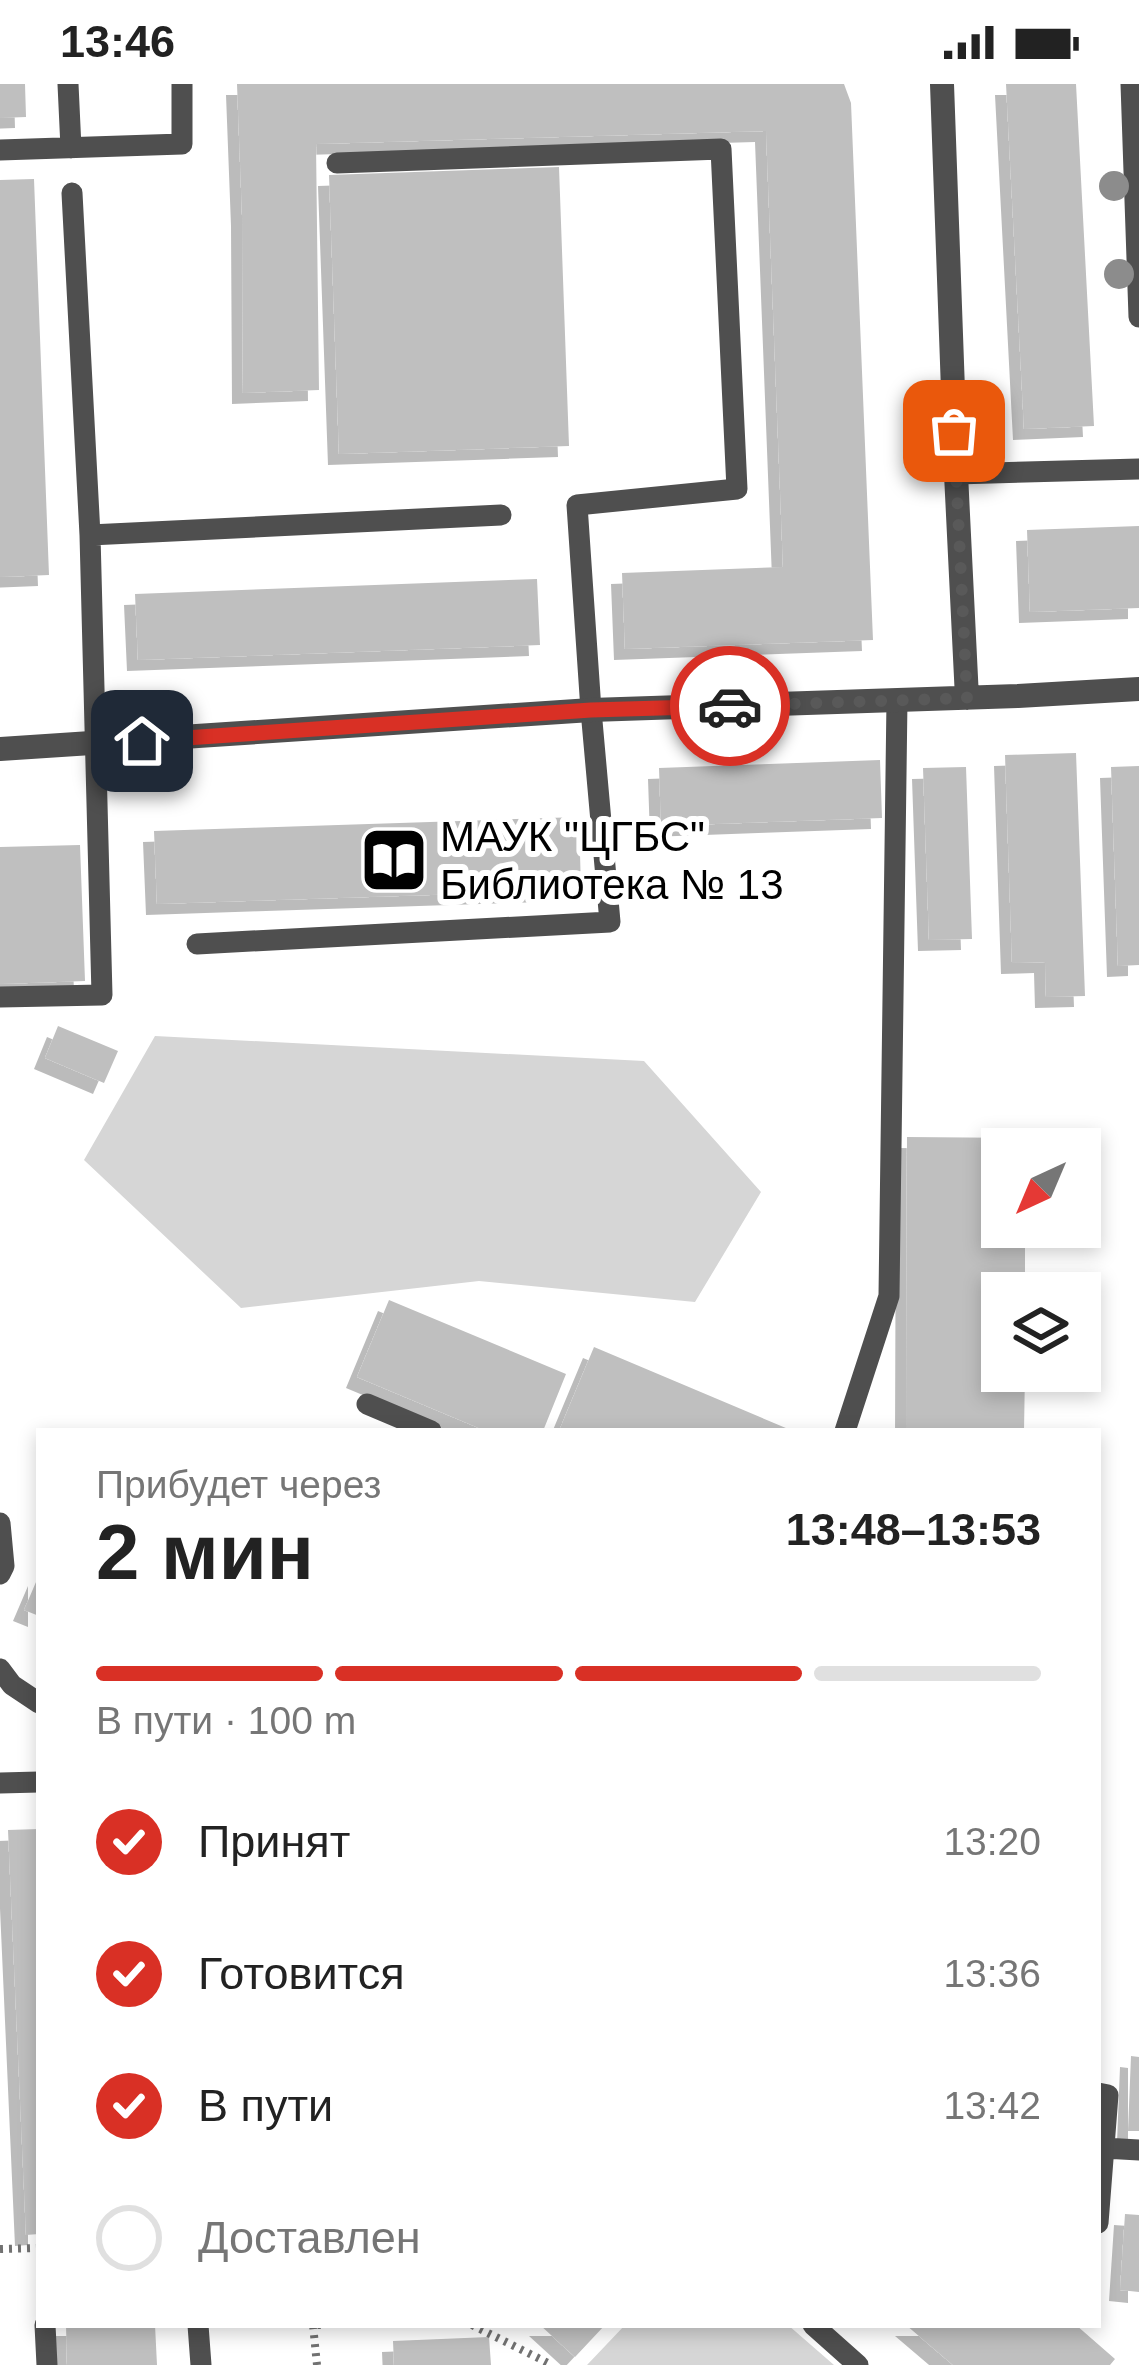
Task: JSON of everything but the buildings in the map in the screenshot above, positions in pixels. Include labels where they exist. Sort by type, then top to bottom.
[{"type":"street","points":[[942,84],[967,698]]},
{"type":"street","points":[[0,749],[591,710],[1139,689]]},
{"type":"lane","points":[[68,84],[70,148]]},
{"type":"lane","points":[[0,150],[182,144],[182,84]]},
{"type":"lane","points":[[1131,84],[1139,316]]},
{"type":"lane","points":[[197,944],[610,922],[578,505],[737,489],[721,149],[337,163]]},
{"type":"lane","points":[[0,997],[102,994],[98,744],[72,193]]},
{"type":"lane","points":[[956,474],[1139,469]]},
{"type":"lane","points":[[90,535],[501,515]]},
{"type":"lane","points":[[846,1428],[889,1296],[897,700]]},
{"type":"lane","points":[[368,1404],[424,1428]]},
{"type":"lane","points":[[0,1523],[4,1566],[0,1574]]},
{"type":"lane","points":[[0,1669],[36,1701]]},
{"type":"lane","points":[[0,1783],[36,1782]]},
{"type":"lane","points":[[1101,2094],[1108,2095],[1101,2186]]},
{"type":"lane","points":[[1104,2148],[1139,2150]]},
{"type":"lane","points":[[45,2328],[47,2365]]},
{"type":"lane","points":[[198,2328],[201,2365]]},
{"type":"lane","points":[[816,2328],[858,2365]]},
{"type":"path","points":[[0,2249],[36,2248]]},
{"type":"path","points":[[313,2328],[316,2365]]},
{"type":"path","points":[[478,2328],[552,2365]]},
{"type":"shaded area","points":[[155,1036],[644,1061],[761,1192],[695,1302],[479,1281],[241,1308],[84,1160]]},
{"type":"shaded area","points":[[622,2328],[791,2328],[834,2365],[587,2365]]},
{"type":"way so far","points":[[730,706],[967,698],[954,431]]},
{"type":"place","name":"МАУК \"ЦГБС\" Библиотека № 13","points":[[394,860]]},
{"type":"route","points":[[142,741],[591,710],[730,706]]}]
